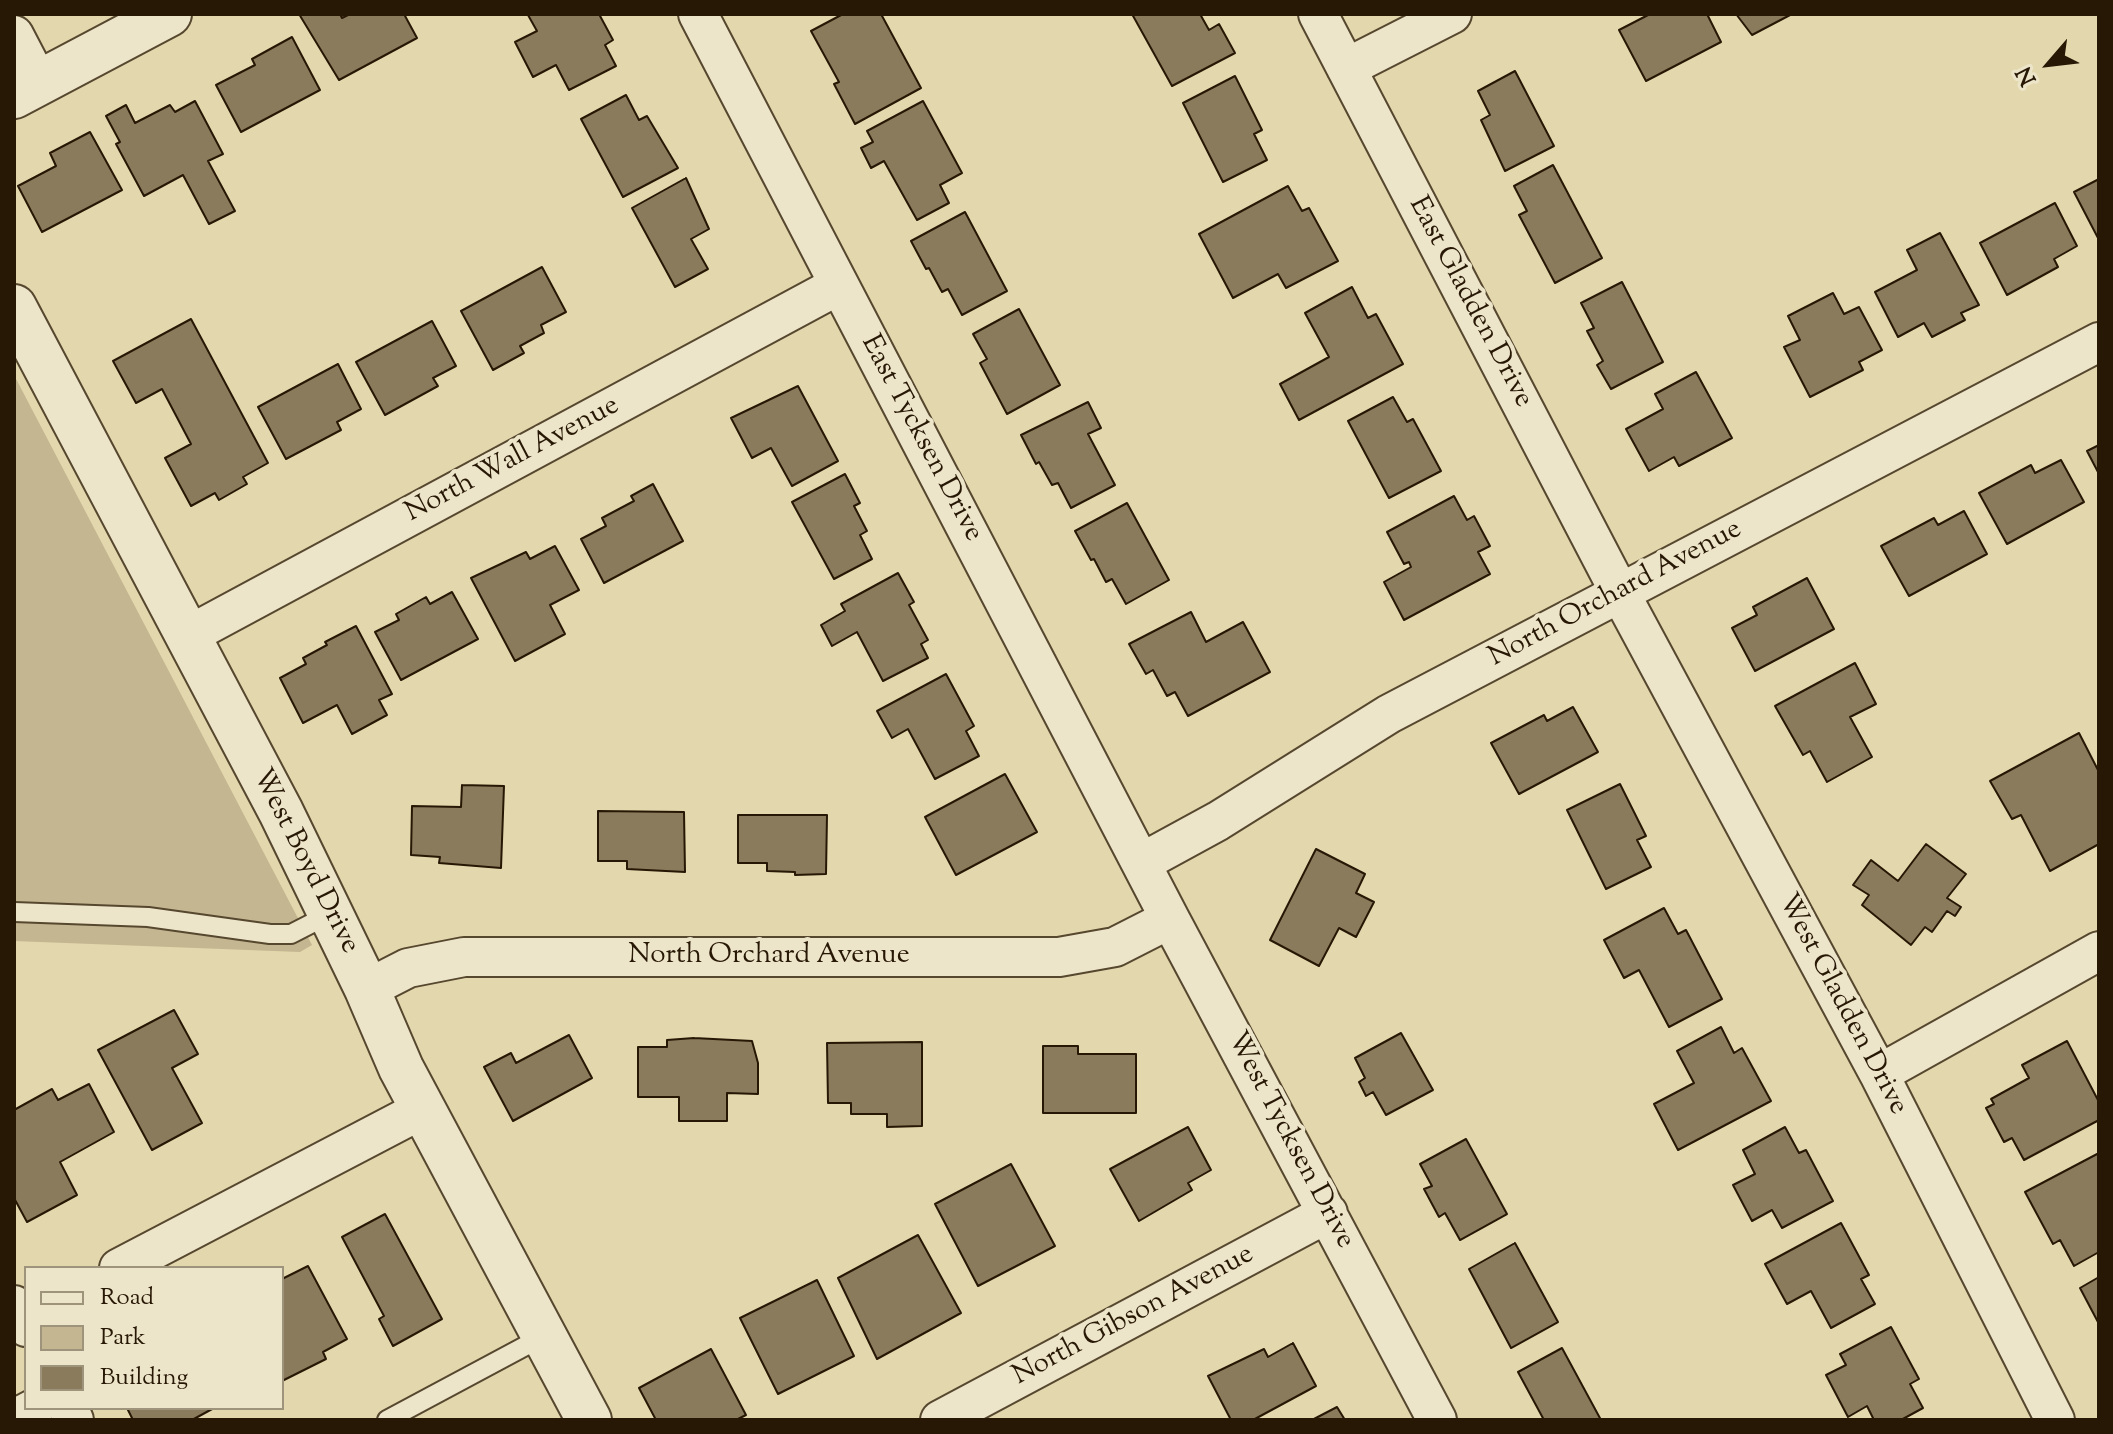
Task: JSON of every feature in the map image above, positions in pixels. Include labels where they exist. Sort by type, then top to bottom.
[{"type":"street","points":[[14,35],[26,90],[169,14]]},
{"type":"street","name":"East Tycksen Drive","points":[[698,14],[1141,863]]},
{"type":"street","name":"East Gladden Drive","points":[[1318,14],[1620,593]]},
{"type":"street","points":[[1346,68],[1452,14]]},
{"type":"street","name":"North Wall Avenue","points":[[187,636],[839,285]]},
{"type":"street","name":"West Boyd Drive","points":[[14,307],[330,914],[401,1068],[589,1420]]},
{"type":"street","name":"North Orchard Avenue","points":[[1141,863],[1218,821],[1389,714],[2099,342]]},
{"type":"street","name":"West Gladden Drive","points":[[1620,593],[1879,1074],[2055,1420]]},
{"type":"street","name":"West Tycksen Drive","points":[[1141,863],[1437,1420]]},
{"type":"street","name":"North Orchard Avenue","points":[[367,989],[408,968],[464,957],[1059,957],[1115,947],[1170,919]]},
{"type":"street","points":[[1879,1074],[2099,951]]},
{"type":"street","points":[[123,1266],[423,1109]]},
{"type":"street","name":"North Gibson Avenue","points":[[940,1420],[1328,1213]]},
{"type":"lane","points":[[14,912],[148,917],[270,934],[291,934],[330,914]]},
{"type":"lane","points":[[387,1420],[544,1336]]},
{"type":"green space","points":[[14,375],[312,945],[300,952],[14,941]]},
{"type":"building","points":[[299,14],[340,14],[342,18],[350,14],[404,14],[417,38],[339,80]]},
{"type":"building","points":[[599,14],[613,40],[605,45],[616,66],[569,90],[556,65],[533,77],[515,42],[537,31],[528,15]]},
{"type":"building","points":[[843,14],[881,14],[921,88],[855,124],[834,84],[839,82],[811,31]]},
{"type":"building","points":[[1132,14],[1200,14],[1209,30],[1219,24],[1235,53],[1172,86]]},
{"type":"building","points":[[1650,14],[1707,14],[1721,42],[1646,81],[1619,30]]},
{"type":"building","points":[[1736,14],[1792,14],[1752,35]]},
{"type":"building","points":[[292,37],[320,90],[241,132],[216,85],[255,65],[252,59]]},
{"type":"building","points":[[1515,71],[1554,146],[1505,171],[1481,120],[1490,115],[1478,91]]},
{"type":"building","points":[[1235,76],[1262,130],[1254,134],[1267,160],[1223,182],[1183,103]]},
{"type":"building","points":[[626,95],[639,120],[647,116],[678,168],[623,197],[581,119]]},
{"type":"building","points":[[195,101],[223,154],[208,161],[235,211],[209,224],[183,175],[144,196],[116,144],[120,142],[106,116],[126,105],[135,123],[170,105],[175,112]]},
{"type":"building","points":[[923,101],[962,173],[940,185],[949,203],[917,220],[884,161],[871,168],[861,148],[873,142],[867,131]]},
{"type":"building","points":[[90,132],[122,190],[42,232],[18,186],[56,166],[50,153]]},
{"type":"building","points":[[1553,165],[1602,258],[1555,283],[1519,215],[1527,211],[1514,186]]},
{"type":"building","points":[[686,178],[709,229],[691,239],[708,269],[675,287],[632,208]]},
{"type":"building","points":[[2099,179],[2099,238],[2098,238],[2074,192]]},
{"type":"building","points":[[1288,186],[1302,211],[1309,208],[1338,261],[1286,288],[1278,274],[1233,298],[1199,234]]},
{"type":"building","points":[[2055,203],[2077,246],[2054,259],[2058,267],[2007,295],[1980,243]]},
{"type":"building","points":[[965,212],[1007,291],[962,315],[948,289],[942,292],[929,268],[926,269],[911,241]]},
{"type":"building","points":[[1940,233],[1979,305],[1961,313],[1965,320],[1932,337],[1924,323],[1898,337],[1875,292],[1917,270],[1907,250]]},
{"type":"building","points":[[542,267],[566,312],[541,325],[544,333],[520,346],[524,353],[493,370],[461,311]]},
{"type":"building","points":[[1622,282],[1663,362],[1611,389],[1597,365],[1603,361],[1587,331],[1594,328],[1581,303]]},
{"type":"building","points":[[1352,287],[1368,318],[1376,314],[1403,364],[1299,420],[1280,384],[1329,357],[1305,313]]},
{"type":"building","points":[[1833,293],[1844,314],[1859,307],[1882,350],[1859,362],[1863,370],[1810,397],[1784,347],[1800,340],[1788,316]]},
{"type":"building","points":[[1019,309],[1060,385],[1007,414],[980,363],[987,359],[973,334]]},
{"type":"building","points":[[191,319],[268,463],[243,477],[247,484],[219,500],[215,493],[191,506],[165,458],[191,444],[162,389],[136,403],[113,361]]},
{"type":"building","points":[[432,321],[456,366],[433,378],[438,386],[385,415],[356,362]]},
{"type":"building","points":[[338,364],[361,409],[337,422],[341,430],[286,459],[258,407]]},
{"type":"building","points":[[1696,372],[1732,438],[1679,466],[1674,457],[1649,471],[1626,429],[1663,409],[1655,394]]},
{"type":"building","points":[[798,386],[838,461],[792,486],[771,448],[752,458],[731,418]]},
{"type":"building","points":[[1393,397],[1407,422],[1413,419],[1441,471],[1389,498],[1348,421]]},
{"type":"building","points":[[1088,402],[1101,428],[1088,434],[1115,485],[1071,508],[1058,483],[1052,485],[1039,462],[1036,464],[1021,435]]},
{"type":"building","points":[[2099,445],[2099,474],[2087,451]]},
{"type":"building","points":[[2061,460],[2084,502],[2007,544],[1979,493],[2031,465],[2035,473]]},
{"type":"building","points":[[845,474],[860,503],[854,506],[867,531],[860,535],[872,559],[834,579],[792,502]]},
{"type":"building","points":[[653,484],[683,541],[604,583],[581,539],[606,526],[602,518],[634,501],[631,496]]},
{"type":"building","points":[[1454,496],[1467,520],[1474,516],[1490,546],[1478,552],[1490,574],[1404,620],[1384,582],[1411,567],[1409,562],[1404,564],[1387,532]]},
{"type":"building","points":[[1127,503],[1169,580],[1126,604],[1112,579],[1106,582],[1075,531]]},
{"type":"building","points":[[1964,511],[1987,554],[1909,596],[1881,546],[1934,518],[1938,525]]},
{"type":"building","points":[[555,546],[579,590],[550,605],[565,634],[515,661],[471,578],[526,552],[530,559]]},
{"type":"building","points":[[898,573],[914,602],[909,605],[928,640],[921,644],[928,658],[883,681],[857,632],[832,646],[821,625],[845,611],[841,604]]},
{"type":"building","points":[[1807,578],[1834,629],[1755,671],[1732,628],[1757,615],[1753,607]]},
{"type":"building","points":[[452,592],[478,639],[401,680],[375,632],[399,620],[396,614],[426,597],[430,604]]},
{"type":"building","points":[[1191,612],[1206,642],[1243,622],[1270,672],[1188,716],[1175,692],[1167,696],[1153,670],[1146,674],[1129,644]]},
{"type":"building","points":[[356,626],[392,694],[379,700],[387,715],[352,734],[337,705],[303,723],[280,678],[306,664],[303,658],[327,645],[325,642]]},
{"type":"building","points":[[1855,663],[1876,704],[1850,717],[1872,757],[1827,782],[1810,751],[1803,755],[1775,706]]},
{"type":"building","points":[[946,674],[974,726],[966,731],[979,756],[935,779],[908,729],[892,738],[877,711]]},
{"type":"building","points":[[1573,707],[1598,752],[1519,794],[1491,743],[1544,715],[1547,721]]},
{"type":"building","points":[[2079,733],[2099,772],[2099,844],[2050,871],[2021,815],[2012,819],[1990,781]]},
{"type":"building","points":[[1005,774],[1037,832],[956,875],[925,817]]},
{"type":"building","points":[[1620,784],[1646,836],[1637,840],[1651,867],[1606,889],[1567,810]]},
{"type":"building","points":[[462,785],[504,786],[501,868],[439,863],[440,857],[411,855],[412,806],[461,807]]},
{"type":"building","points":[[598,811],[684,812],[685,872],[627,869],[627,861],[598,861]]},
{"type":"building","points":[[738,815],[827,815],[826,874],[795,875],[795,872],[767,871],[767,863],[738,863]]},
{"type":"building","points":[[1926,844],[1966,874],[1947,898],[1961,907],[1955,916],[1947,911],[1932,932],[1925,927],[1911,945],[1862,905],[1869,895],[1853,885],[1871,860],[1898,881]]},
{"type":"building","points":[[1316,849],[1365,874],[1356,893],[1374,902],[1356,937],[1339,928],[1319,966],[1270,940]]},
{"type":"building","points":[[1664,908],[1678,934],[1686,930],[1722,999],[1669,1027],[1639,970],[1624,978],[1604,940]]},
{"type":"building","points":[[174,1010],[198,1054],[172,1068],[202,1123],[152,1150],[98,1050]]},
{"type":"building","points":[[1721,1027],[1734,1053],[1742,1048],[1771,1101],[1678,1150],[1654,1104],[1694,1083],[1677,1051]]},
{"type":"building","points":[[1401,1033],[1433,1090],[1386,1115],[1373,1092],[1366,1096],[1359,1082],[1365,1078],[1355,1058]]},
{"type":"building","points":[[569,1035],[592,1078],[513,1121],[484,1067],[511,1053],[516,1063]]},
{"type":"building","points":[[667,1040],[752,1041],[758,1063],[758,1094],[727,1093],[727,1121],[679,1121],[679,1097],[638,1097],[638,1047],[667,1047]]},
{"type":"building","points":[[2067,1041],[2099,1102],[2099,1120],[2024,1160],[2012,1138],[2004,1142],[1986,1108],[1994,1104],[1991,1099],[2029,1078],[2022,1065]]},
{"type":"building","points":[[922,1042],[922,1126],[887,1127],[887,1114],[851,1114],[851,1103],[828,1103],[827,1043]]},
{"type":"building","points":[[1043,1046],[1078,1046],[1078,1054],[1136,1054],[1136,1113],[1043,1113]]},
{"type":"building","points":[[89,1084],[114,1132],[60,1162],[77,1195],[27,1222],[14,1198],[14,1110],[52,1089],[58,1100]]},
{"type":"building","points":[[1188,1127],[1211,1170],[1188,1183],[1192,1190],[1139,1221],[1110,1169]]},
{"type":"building","points":[[1785,1127],[1799,1153],[1806,1150],[1833,1201],[1782,1228],[1772,1210],[1752,1221],[1733,1185],[1755,1174],[1743,1150]]},
{"type":"building","points":[[1466,1139],[1507,1214],[1460,1240],[1445,1213],[1439,1217],[1424,1189],[1432,1186],[1420,1164]]},
{"type":"building","points":[[2099,1153],[2099,1252],[2074,1266],[2060,1240],[2053,1244],[2025,1192]]},
{"type":"building","points":[[1011,1164],[1055,1246],[978,1286],[935,1204]]},
{"type":"building","points":[[385,1214],[442,1319],[393,1346],[379,1319],[384,1316],[342,1237]]},
{"type":"building","points":[[1841,1223],[1869,1275],[1861,1279],[1875,1304],[1831,1328],[1811,1291],[1787,1304],[1765,1264]]},
{"type":"building","points":[[918,1235],[961,1313],[877,1359],[838,1278]]},
{"type":"building","points":[[1515,1243],[1558,1322],[1511,1348],[1469,1269]]},
{"type":"building","points":[[308,1266],[347,1339],[323,1352],[326,1359],[284,1380],[284,1278]]},
{"type":"building","points":[[2099,1277],[2099,1324],[2080,1288]]},
{"type":"building","points":[[817,1280],[854,1356],[778,1394],[740,1318]]},
{"type":"building","points":[[1891,1327],[1919,1379],[1910,1384],[1923,1408],[1901,1420],[1874,1420],[1867,1406],[1848,1417],[1826,1375],[1846,1365],[1840,1354]]},
{"type":"building","points":[[1293,1343],[1316,1386],[1253,1420],[1231,1420],[1208,1376],[1264,1349],[1268,1357]]},
{"type":"building","points":[[1562,1348],[1601,1420],[1544,1420],[1518,1372]]},
{"type":"building","points":[[711,1349],[746,1415],[736,1420],[656,1420],[639,1388]]},
{"type":"building","points":[[1337,1407],[1345,1420],[1312,1420]]},
{"type":"building","points":[[128,1410],[210,1410],[192,1420],[133,1420]]}]
